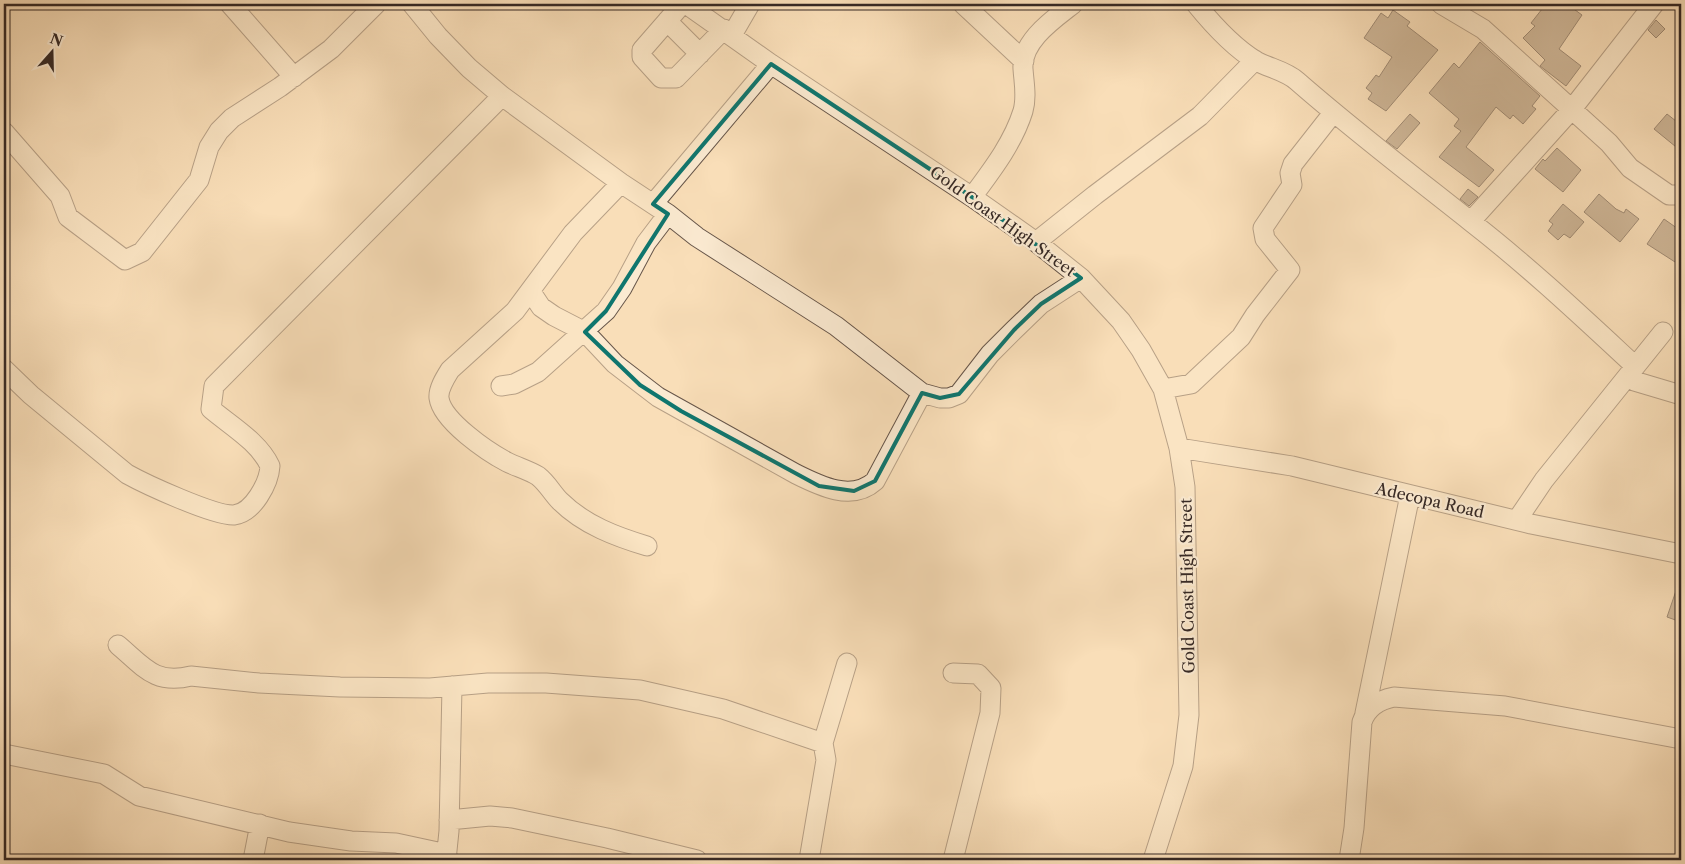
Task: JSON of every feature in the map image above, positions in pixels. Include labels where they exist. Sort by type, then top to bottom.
[{"type":"street","points":[[230,4],[294,77]]},
{"type":"street","points":[[4,132],[60,196],[68,216],[125,260],[142,252],[199,180],[209,147],[219,131],[232,118],[294,77],[331,49],[376,4]]},
{"type":"street","points":[[412,4],[456,55],[502,96],[621,183],[661,209],[697,237],[836,326],[922,393],[940,398],[949,398],[959,394],[990,354],[1041,304],[1081,278]]},
{"type":"street","points":[[684,4],[642,50],[642,57],[661,78],[676,78],[700,54],[728,32],[750,4]]},
{"type":"street","name":"Gold Coast High Street","points":[[684,4],[1036,242],[1081,278],[1121,321],[1142,350],[1163,389],[1179,448],[1185,487],[1190,715],[1183,766],[1153,860]]},
{"type":"street","points":[[963,4],[1024,61]]},
{"type":"street","points":[[972,197],[1003,153],[1024,109],[1024,61],[1034,39],[1045,27],[1073,4]]},
{"type":"street","points":[[1196,4],[1212,23],[1256,60],[1294,79],[1333,113],[1470,221],[1562,299],[1635,374],[1681,395]]},
{"type":"street","points":[[1441,4],[1483,29],[1609,143],[1630,168],[1669,195],[1681,195]]},
{"type":"street","points":[[1470,221],[1572,109],[1654,4]]},
{"type":"street","points":[[667,21],[700,54]]},
{"type":"street","points":[[1036,242],[1200,116],[1256,60]]},
{"type":"street","points":[[500,386],[514,384],[538,372],[585,332],[606,311],[622,288],[646,243],[661,209],[771,64]]},
{"type":"street","points":[[4,369],[31,395],[127,474],[143,483],[204,507],[230,515],[243,513],[253,504],[265,483],[270,466],[267,458],[253,443],[211,409],[214,386],[502,96]]},
{"type":"street","points":[[1163,389],[1191,384],[1241,337],[1255,315],[1290,270],[1265,239],[1263,228],[1292,186],[1290,173],[1293,164],[1333,113]]},
{"type":"street","points":[[621,183],[574,233],[515,311],[450,370],[439,392],[442,407],[456,425],[479,443],[506,461],[533,473],[544,481],[559,501],[591,524],[616,537],[647,546]]},
{"type":"street","points":[[531,292],[548,312],[585,332],[615,364],[681,412],[737,439],[819,486],[836,490],[854,491],[868,488],[875,481],[922,393]]},
{"type":"street","points":[[1517,520],[1544,480],[1635,374],[1663,332]]},
{"type":"street","name":"Adecopa Road","points":[[1179,448],[1292,466],[1517,520],[1681,554]]},
{"type":"street","points":[[1349,860],[1354,828],[1362,722],[1410,495]]},
{"type":"street","points":[[118,645],[154,676],[177,680],[191,676],[322,686],[430,688],[546,683],[640,690],[723,709],[823,743]]},
{"type":"street","points":[[810,860],[826,760],[823,743],[847,663]]},
{"type":"street","points":[[953,673],[978,674],[991,688],[990,713],[953,860]]},
{"type":"street","points":[[4,754],[104,774],[139,796],[325,838],[396,843],[447,857],[452,686]]},
{"type":"street","points":[[1365,713],[1383,700],[1394,697],[1496,706],[1681,739]]},
{"type":"street","points":[[449,820],[490,816],[512,818],[607,838],[697,860]]},
{"type":"street","points":[[253,860],[260,824]]},
{"type":"highlighted area","points":[[771,64],[972,197],[1081,278],[1041,304],[1014,330],[959,394],[940,398],[922,393],[875,481],[854,491],[819,486],[681,411],[640,385],[585,332],[606,311],[668,214],[653,204]]},
{"type":"building","points":[[1546,4],[1567,4],[1582,15],[1559,49],[1581,66],[1566,86],[1540,66],[1545,60],[1523,38],[1535,26],[1531,23]]},
{"type":"building","points":[[1393,10],[1410,22],[1407,26],[1438,50],[1386,111],[1368,99],[1372,93],[1366,88],[1376,75],[1379,77],[1392,57],[1364,38],[1381,13],[1388,18]]},
{"type":"building","points":[[1656,20],[1665,29],[1656,38],[1648,30]]},
{"type":"building","points":[[1480,42],[1540,96],[1532,106],[1536,109],[1523,124],[1513,115],[1510,119],[1496,107],[1466,147],[1494,170],[1479,187],[1439,157],[1461,131],[1454,126],[1459,119],[1429,93],[1454,63],[1459,68]]},
{"type":"building","points":[[1410,114],[1420,123],[1397,149],[1386,141]]},
{"type":"building","points":[[1667,114],[1681,125],[1681,151],[1654,129]]},
{"type":"building","points":[[1557,148],[1581,170],[1563,192],[1535,169],[1543,159],[1545,161]]},
{"type":"building","points":[[1468,189],[1478,197],[1469,206],[1460,199]]},
{"type":"building","points":[[1599,194],[1616,209],[1624,213],[1626,209],[1639,219],[1620,242],[1584,212]]},
{"type":"building","points":[[1563,204],[1584,222],[1570,238],[1564,234],[1558,240],[1548,231],[1553,224],[1549,221]]},
{"type":"building","points":[[1664,219],[1681,231],[1681,253],[1675,262],[1647,244]]},
{"type":"building","points":[[1679,582],[1681,583],[1681,622],[1667,617]]}]
